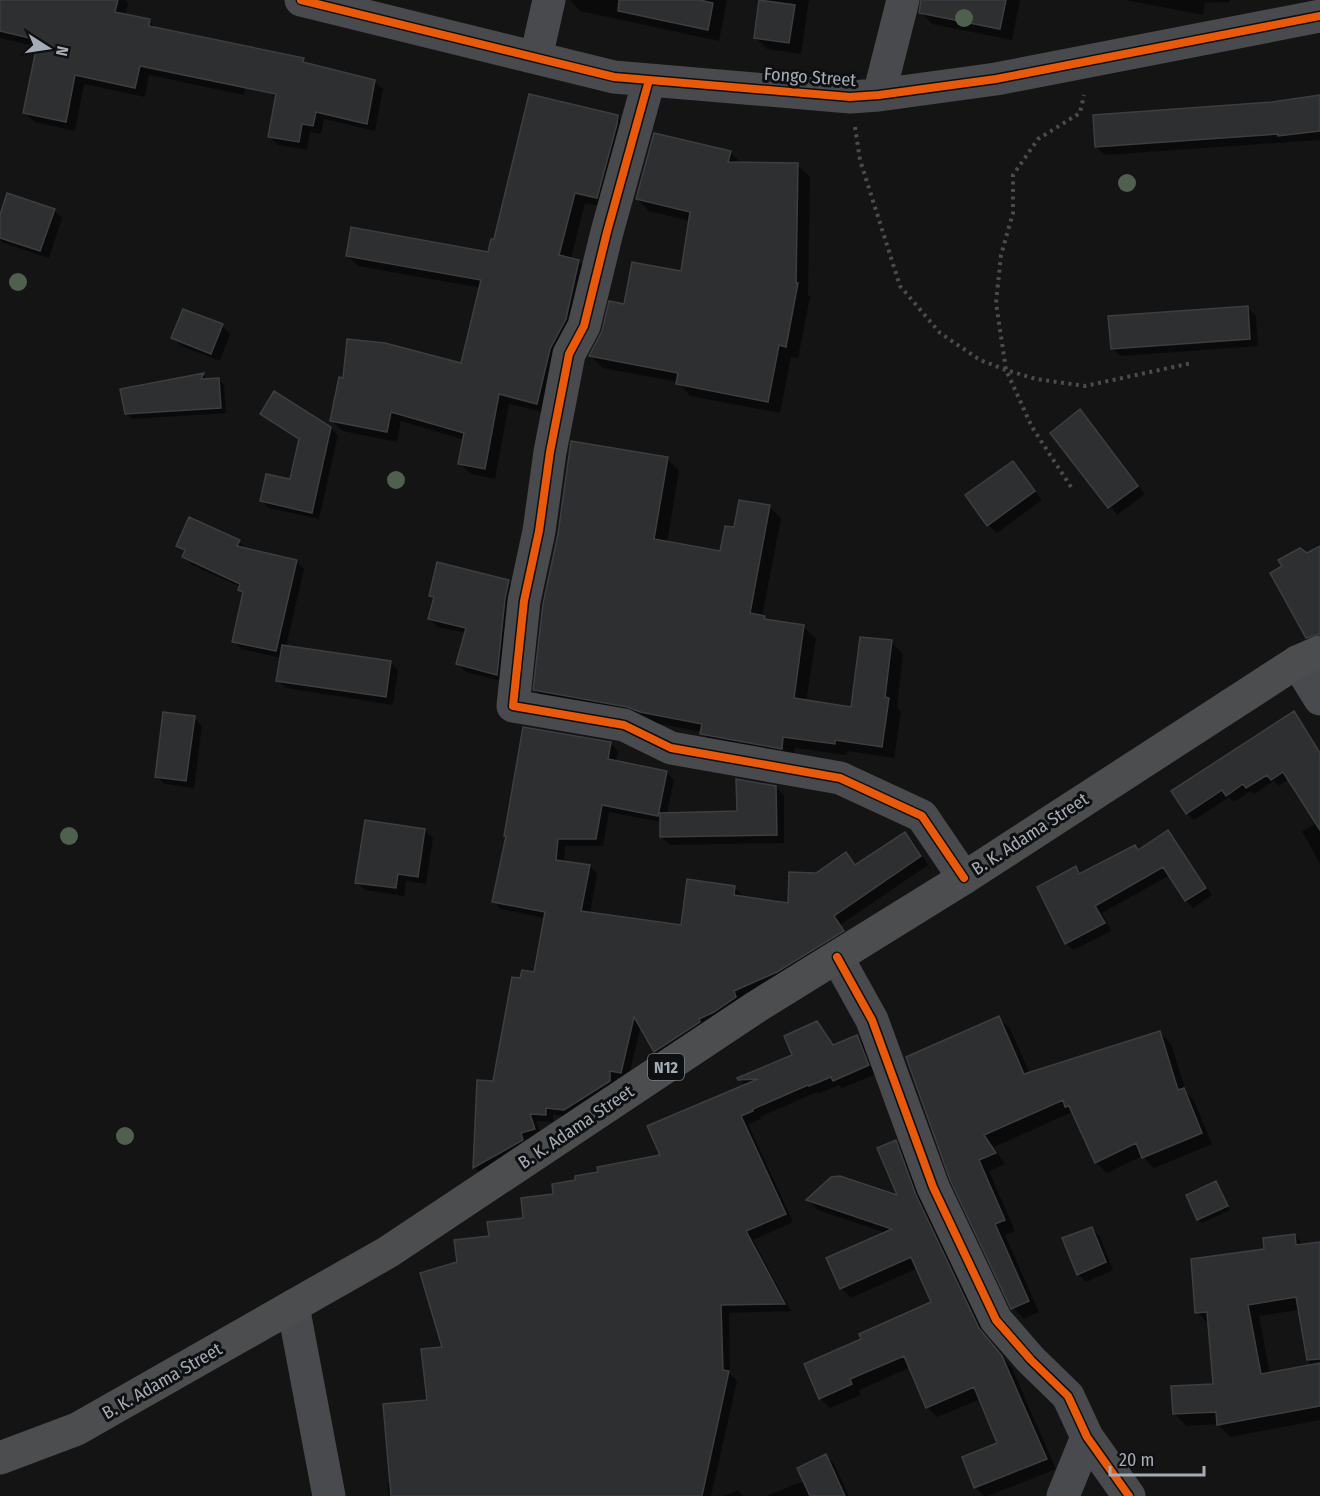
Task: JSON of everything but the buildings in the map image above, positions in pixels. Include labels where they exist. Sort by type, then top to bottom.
[{"type":"highway","name":"B. K. Adama Street","points":[[0,1458],[77,1429],[388,1252],[736,1021],[1309,657]]},
{"type":"street","name":"Fongo Street","points":[[301,0],[614,77],[865,96],[996,79],[1092,61],[1287,12],[1320,16]]},
{"type":"street","points":[[536,58],[549,0]]},
{"type":"street","points":[[865,96],[903,0]]},
{"type":"street","points":[[649,80],[607,231],[584,326],[569,354],[550,452],[539,531],[524,601],[513,706],[624,725],[671,748],[840,778],[922,816],[964,878]]},
{"type":"street","points":[[1309,657],[1320,699]]},
{"type":"street","points":[[837,957],[872,1020],[933,1186],[996,1320],[1030,1360],[1068,1396],[1087,1437],[1129,1496]]},
{"type":"street","points":[[293,1306],[329,1496]]},
{"type":"street","points":[[1064,1496],[1087,1437]]},
{"type":"path","points":[[1071,487],[1032,426],[1005,370],[996,303],[1001,255],[1013,213],[1013,176],[1038,140],[1080,113],[1092,61]]},
{"type":"path","points":[[865,96],[860,160],[900,286],[940,333],[980,360],[1005,370],[1036,379],[1085,386],[1192,363]]},
{"type":"cycle path","points":[[301,0],[614,77],[850,97],[996,79],[1320,16]]},
{"type":"cycle path","points":[[649,80],[584,326],[569,354],[550,452],[539,531],[524,601],[513,706],[624,725],[671,748],[840,778],[922,816],[964,878]]},
{"type":"cycle path","points":[[837,957],[872,1020],[933,1187],[996,1320],[1031,1360],[1068,1396],[1087,1437],[1129,1496]]}]
